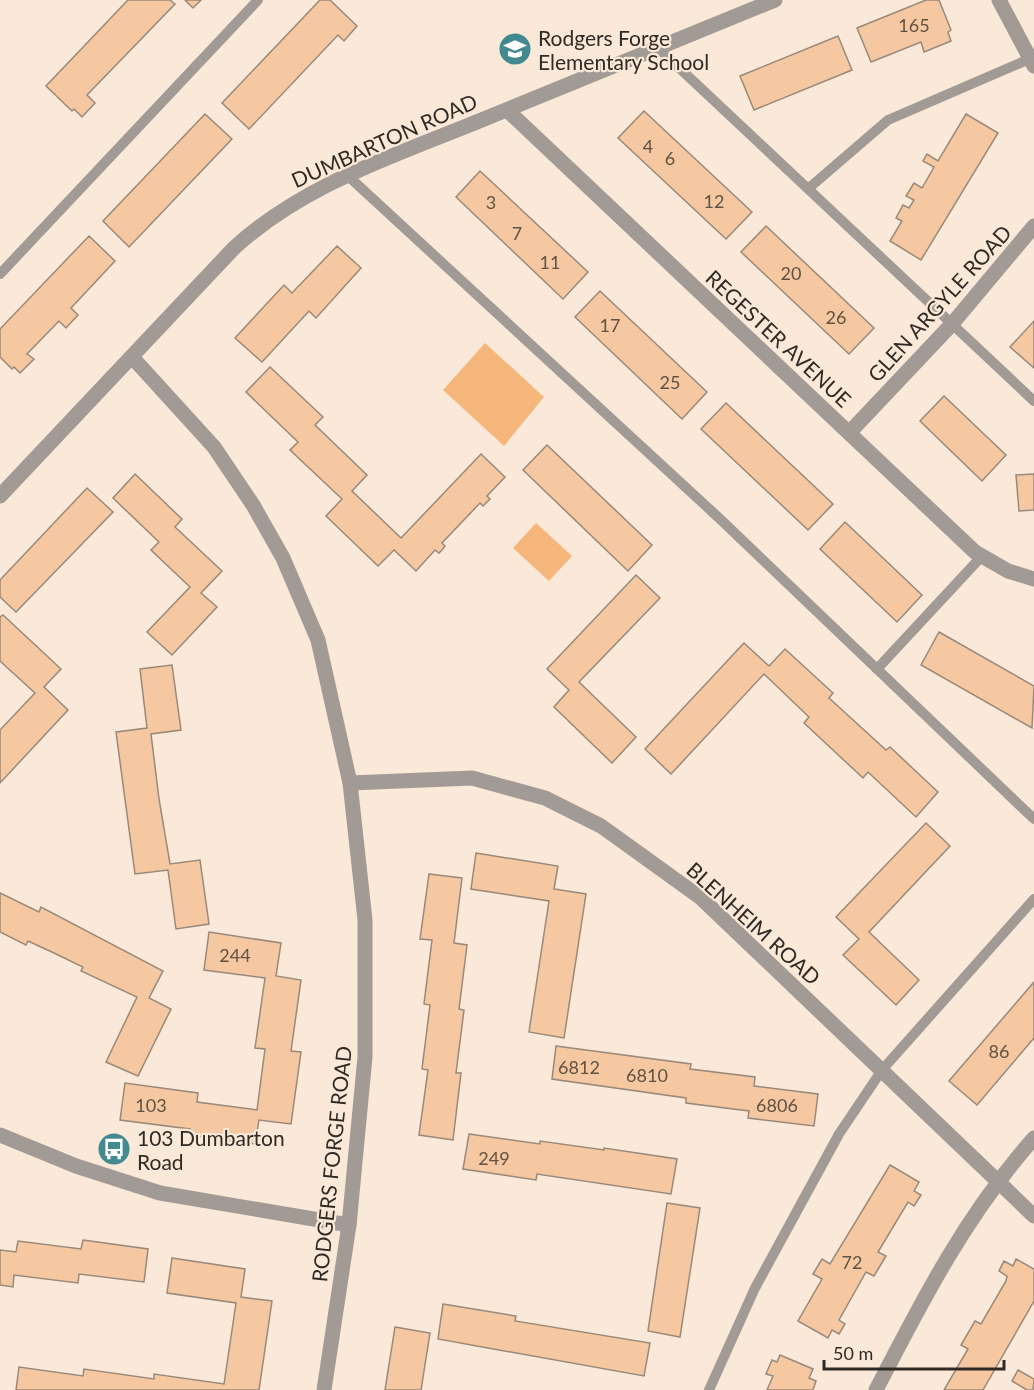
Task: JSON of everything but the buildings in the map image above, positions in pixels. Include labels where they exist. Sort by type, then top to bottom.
[{"type":"street","name":"DUMBARTON ROAD","points":[[0,496],[254,230],[300,198],[347,175],[776,0]]},
{"type":"street","points":[[999,0],[1033,60]]},
{"type":"street","name":"REGESTER AVENUE","points":[[507,110],[982,556],[1008,571],[1034,579]]},
{"type":"street","name":"GLEN ARGYLE ROAD","points":[[849,433],[952,324],[1034,226]]},
{"type":"street","name":"RODGERS FORGE ROAD","points":[[132,357],[214,447],[254,505],[283,558],[318,640],[350,783],[365,920],[365,1057],[359,1143],[349,1225],[324,1390]]},
{"type":"street","name":"BLENHEIM ROAD","points":[[350,783],[472,778],[545,798],[601,826],[701,898],[1034,1216]]},
{"type":"street","points":[[0,1135],[76,1166],[160,1193],[349,1225]]},
{"type":"street","points":[[876,1390],[931,1282],[997,1180],[1034,1138]]},
{"type":"lane","points":[[0,274],[258,0]]},
{"type":"lane","points":[[658,48],[1034,401]]},
{"type":"lane","points":[[808,188],[888,120],[1033,60]]},
{"type":"lane","points":[[347,175],[624,429],[1034,819]]},
{"type":"lane","points":[[877,669],[982,556]]},
{"type":"lane","points":[[709,1390],[755,1287],[839,1134],[882,1071],[1034,899]]},
{"type":"shaded area","points":[[485,343],[544,397],[504,446],[443,390]]},
{"type":"shaded area","points":[[536,523],[572,556],[549,581],[513,548]]},
{"type":"place","name":"Rodgers Forge Elementary School","points":[[515,49]]},
{"type":"place","name":"103 Dumbarton Road","points":[[114,1149]]}]
